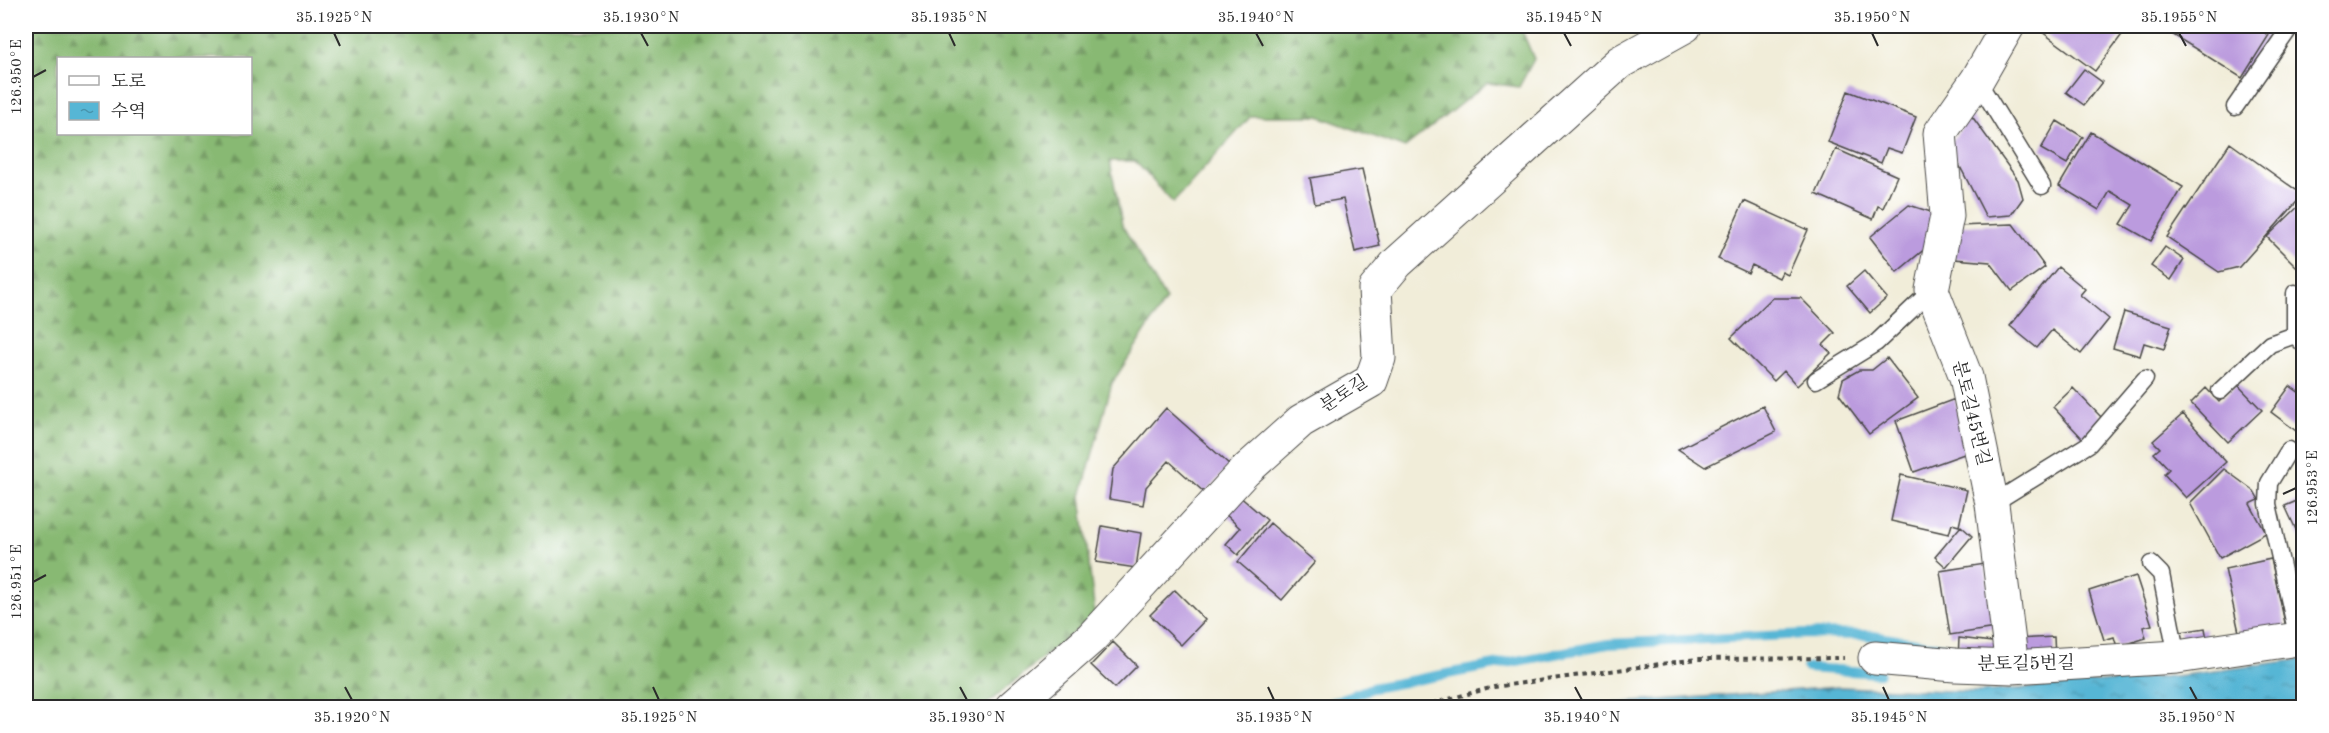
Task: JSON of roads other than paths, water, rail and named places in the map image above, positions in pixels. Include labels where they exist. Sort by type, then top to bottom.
[{"type":"street","name":"분토길","points":[[1011,708],[1091,638],[1244,472],[1301,422],[1371,381],[1379,358],[1375,289],[1397,263],[1620,62],[1685,26]]},
{"type":"street","points":[[1932,290],[1947,216],[1940,133],[1977,80],[2008,26]]},
{"type":"street","name":"분토길45번길","points":[[1932,290],[1966,377],[1992,504],[2012,667]]},
{"type":"street","name":"분토길5번길","points":[[1875,658],[1954,665],[2012,667],[2177,657],[2301,639]]},
{"type":"lane","points":[[2235,107],[2290,26]]},
{"type":"lane","points":[[1977,80],[2042,186]]},
{"type":"lane","points":[[1816,380],[1876,343],[1932,290]]},
{"type":"lane","points":[[2220,391],[2270,344],[2299,340],[2295,293]]},
{"type":"lane","points":[[1992,504],[2089,444],[2145,379]]},
{"type":"lane","name":"분토길5번길","points":[[2289,450],[2269,483],[2268,504],[2301,639]]},
{"type":"lane","points":[[2151,564],[2161,574],[2177,657]]},
{"type":"water","points":[[2303,659],[2303,707],[1566,707],[1839,687],[1979,692],[2185,675]]},
{"type":"waterway","points":[[1318,708],[1372,688],[1608,644],[1807,634],[1866,635],[1951,649]]},
{"type":"waterway","points":[[1807,668],[1879,673]]}]
